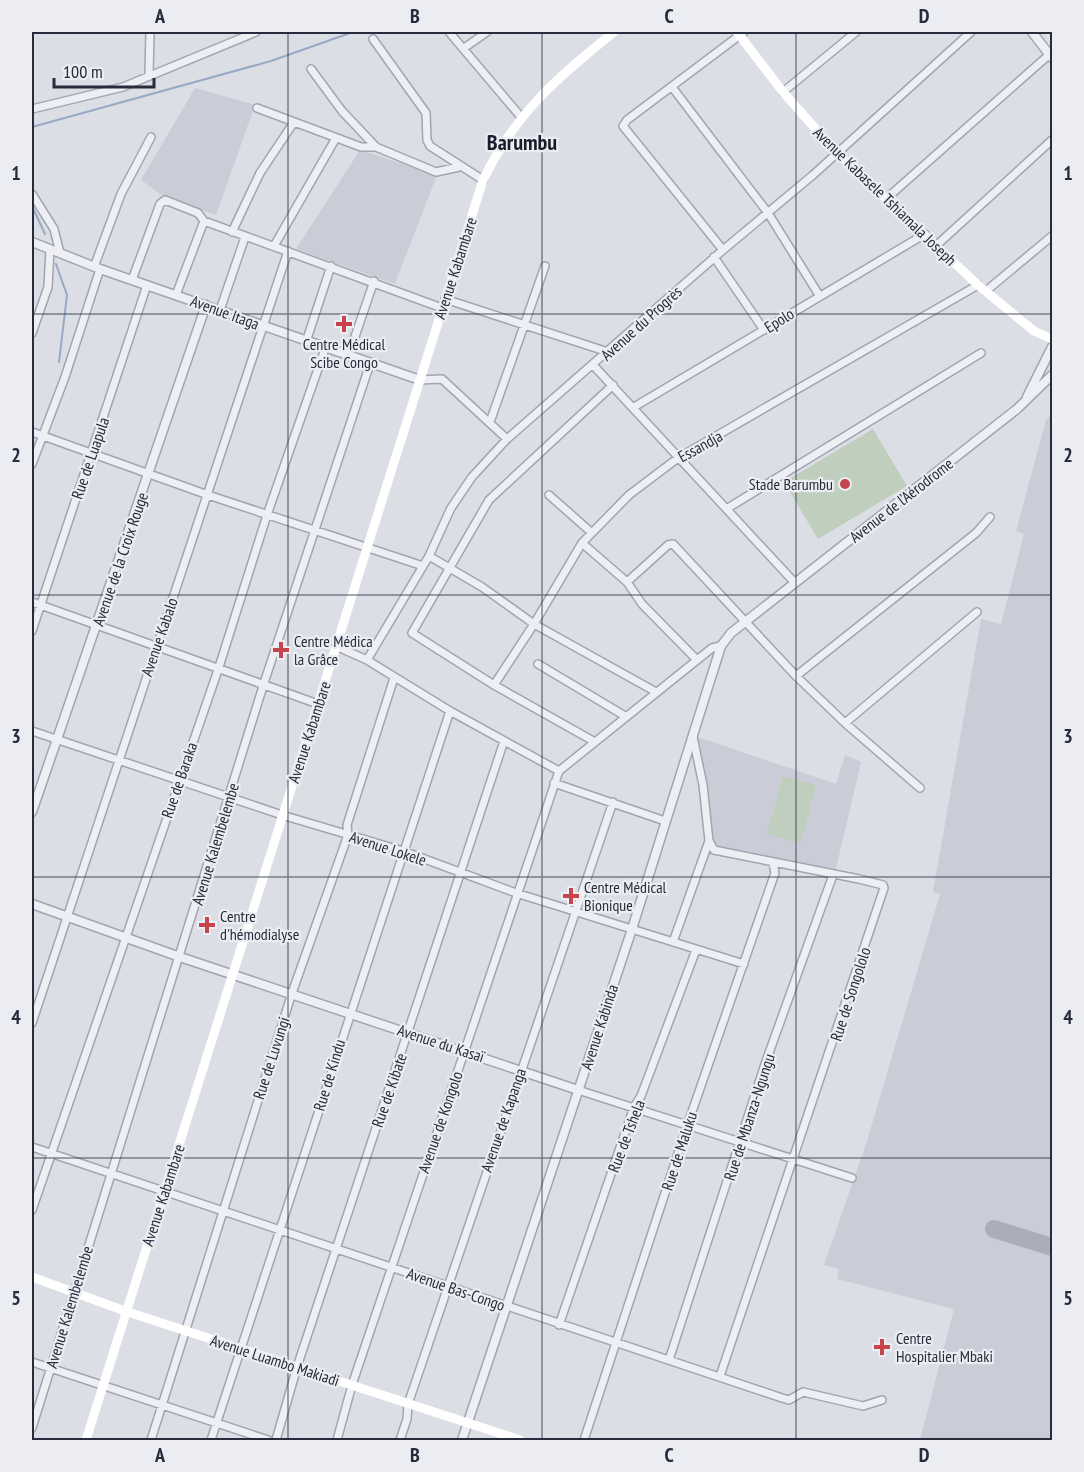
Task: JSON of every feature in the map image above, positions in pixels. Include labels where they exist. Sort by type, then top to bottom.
[{"type":"main road","name":"Avenue Kabambare","points":[[86,1440],[483,180],[521,117],[556,78],[614,32]]},
{"type":"main road","name":"Avenue Kabasele Tshiamala Joseph","points":[[740,33],[783,92],[837,153],[938,244],[982,288],[1034,331],[1053,339]]},
{"type":"main road","name":"Avenue Luambo Makiadi","points":[[32,1277],[125,1311],[520,1440]]},
{"type":"street","points":[[149,75],[150,32]]},
{"type":"street","points":[[32,109],[123,87],[256,32]]},
{"type":"street","points":[[449,32],[521,117]]},
{"type":"street","points":[[464,48],[487,32]]},
{"type":"street","points":[[783,92],[856,32]]},
{"type":"street","name":"Avenue du Progrès","points":[[367,660],[429,556],[450,508],[472,477],[507,439],[714,257],[837,153],[971,32]]},
{"type":"street","points":[[887,198],[1052,55],[1032,32]]},
{"type":"street","points":[[723,250],[624,128],[627,120],[740,33]]},
{"type":"street","points":[[373,39],[426,113],[427,140],[430,146],[459,167],[483,180]]},
{"type":"street","points":[[310,69],[342,111],[376,147]]},
{"type":"street","points":[[672,87],[768,213],[819,295]]},
{"type":"street","points":[[257,108],[361,147],[376,147],[436,172],[459,167]]},
{"type":"street","points":[[232,232],[260,173],[294,122]]},
{"type":"street","points":[[32,464],[41,435],[65,378],[121,194],[151,137]]},
{"type":"street","points":[[274,246],[336,138]]},
{"type":"street","points":[[938,244],[1053,140]]},
{"type":"street","points":[[32,194],[54,229],[60,253]]},
{"type":"street","points":[[132,280],[162,201],[198,213],[204,221],[245,237],[374,281],[608,352]]},
{"type":"street","points":[[176,295],[204,221]]},
{"type":"street","name":"Epolo","points":[[634,407],[925,234]]},
{"type":"street","name":"Essandja","points":[[494,685],[534,624],[582,543],[629,495],[678,458],[982,288],[1053,236]]},
{"type":"street","points":[[220,310],[245,237]]},
{"type":"street","name":"Avenue Itaga","points":[[32,242],[97,268],[348,357],[420,380]]},
{"type":"street","points":[[32,333],[48,287],[50,249]]},
{"type":"street","name":"Avenue Kabalo","points":[[32,1023],[288,251]]},
{"type":"street","points":[[714,257],[764,330]]},
{"type":"street","points":[[306,342],[331,266]]},
{"type":"street","points":[[490,422],[545,266]]},
{"type":"street","points":[[348,357],[374,281]]},
{"type":"street","name":"Rue de Luapula","points":[[32,632],[147,285]]},
{"type":"street","name":"Avenue de la Croix Rouge","points":[[32,812],[206,305]]},
{"type":"street","points":[[1026,400],[1053,347]]},
{"type":"street","name":"Rue de Baraka","points":[[32,1210],[124,937],[219,667],[267,514],[325,349]]},
{"type":"street","points":[[728,508],[981,353]]},
{"type":"street","name":"Avenue Kalembelembe","points":[[32,1428],[264,683],[370,364]]},
{"type":"street","points":[[593,365],[634,407],[678,458],[728,508],[795,583]]},
{"type":"street","name":"Avenue de l’Aérodrome","points":[[746,621],[1026,400],[1053,375]]},
{"type":"street","points":[[420,380],[442,379],[507,439]]},
{"type":"street","points":[[595,742],[494,685],[414,635],[413,631],[449,567],[497,491],[613,385]]},
{"type":"street","points":[[32,432],[208,495],[423,566]]},
{"type":"street","points":[[549,495],[592,533]]},
{"type":"street","points":[[796,676],[976,533],[990,516]]},
{"type":"street","points":[[582,543],[627,582],[642,604],[697,660]]},
{"type":"street","points":[[627,582],[668,545],[673,544],[796,676],[844,723],[920,788]]},
{"type":"street","points":[[429,556],[534,624],[656,692]]},
{"type":"street","points":[[32,602],[318,704]]},
{"type":"street","points":[[844,723],[977,612]]},
{"type":"street","name":"Avenue Kabinda","points":[[462,1440],[632,929],[721,646],[746,621]]},
{"type":"street","points":[[336,646],[367,660],[450,711],[559,771],[712,648],[721,646]]},
{"type":"street","points":[[538,664],[625,716]]},
{"type":"street","name":"Rue de Luvungi","points":[[151,1440],[292,993],[348,835],[347,825],[394,678]]},
{"type":"street","name":"Rue de Kindu","points":[[210,1440],[348,1013],[450,711]]},
{"type":"street","name":"Avenue Lokele","points":[[32,731],[179,781],[403,851],[516,893],[744,964]]},
{"type":"street","points":[[673,942],[709,841],[703,786],[693,737]]},
{"type":"street","name":"Rue de Kibate","points":[[276,1440],[297,1367],[504,741]]},
{"type":"street","name":"Avenue de Kongolo","points":[[337,1440],[352,1385],[559,771]]},
{"type":"street","points":[[554,783],[666,821]]},
{"type":"street","name":"Avenue de Kapanga","points":[[400,1440],[407,1419],[408,1404],[447,1286],[612,802]]},
{"type":"street","name":"Rue de Songololo","points":[[709,841],[714,850],[720,853],[883,885],[884,888],[720,1376]]},
{"type":"street","name":"Rue de Maluku","points":[[584,1440],[687,1126],[775,873],[772,863]]},
{"type":"street","name":"Rue de Mbanza-Ngungu","points":[[669,1360],[765,1064],[833,875]]},
{"type":"street","name":"Avenue du Kasaï","points":[[32,904],[180,957],[852,1179]]},
{"type":"street","name":"Rue de Tshela","points":[[560,1325],[634,1107],[641,1096],[696,950]]},
{"type":"street","name":"Avenue Bas-Congo","points":[[32,1147],[789,1400],[803,1392],[863,1406],[882,1400]]},
{"type":"street","points":[[32,1362],[268,1440]]},
{"type":"shaded area","points":[[195,88],[255,105],[216,215],[164,197],[141,180]]},
{"type":"shaded area","points":[[360,150],[437,175],[395,284],[296,249]]},
{"type":"shaded area","points":[[1052,414],[1052,1440],[920,1440],[954,1309],[837,1279],[839,1269],[824,1265],[867,1141],[940,894],[933,892],[981,619],[1001,624],[1024,534],[1016,531],[1046,420]]},
{"type":"shaded area","points":[[698,737],[836,784],[845,755],[861,762],[835,873],[718,850],[712,843]]},
{"type":"green space","name":"Stade Barumbu","points":[[873,429],[907,486],[818,539],[784,482]]},
{"type":"green space","points":[[783,776],[816,785],[801,843],[767,834]]},
{"type":"waterway","points":[[32,127],[271,61],[353,32]]},
{"type":"waterway","points":[[32,206],[45,234]]},
{"type":"waterway","points":[[56,264],[67,295],[59,362]]},
{"type":"taxiway","points":[[994,1229],[1052,1247]]},
{"type":"place","name":"Centre Médical Scibe Congo","points":[[344,324]]},
{"type":"place","name":"Stade Barumbu","points":[[845,484]]},
{"type":"place","name":"Centre Médica la Grâce","points":[[281,650]]},
{"type":"place","name":"Centre Médical Bionique","points":[[571,896]]},
{"type":"place","name":"Centre d'hémodialyse","points":[[207,925]]},
{"type":"place","name":"Centre Hospitalier Mbaki","points":[[882,1347]]},
{"type":"district","name":"Barumbu","points":[[522,142]]}]
